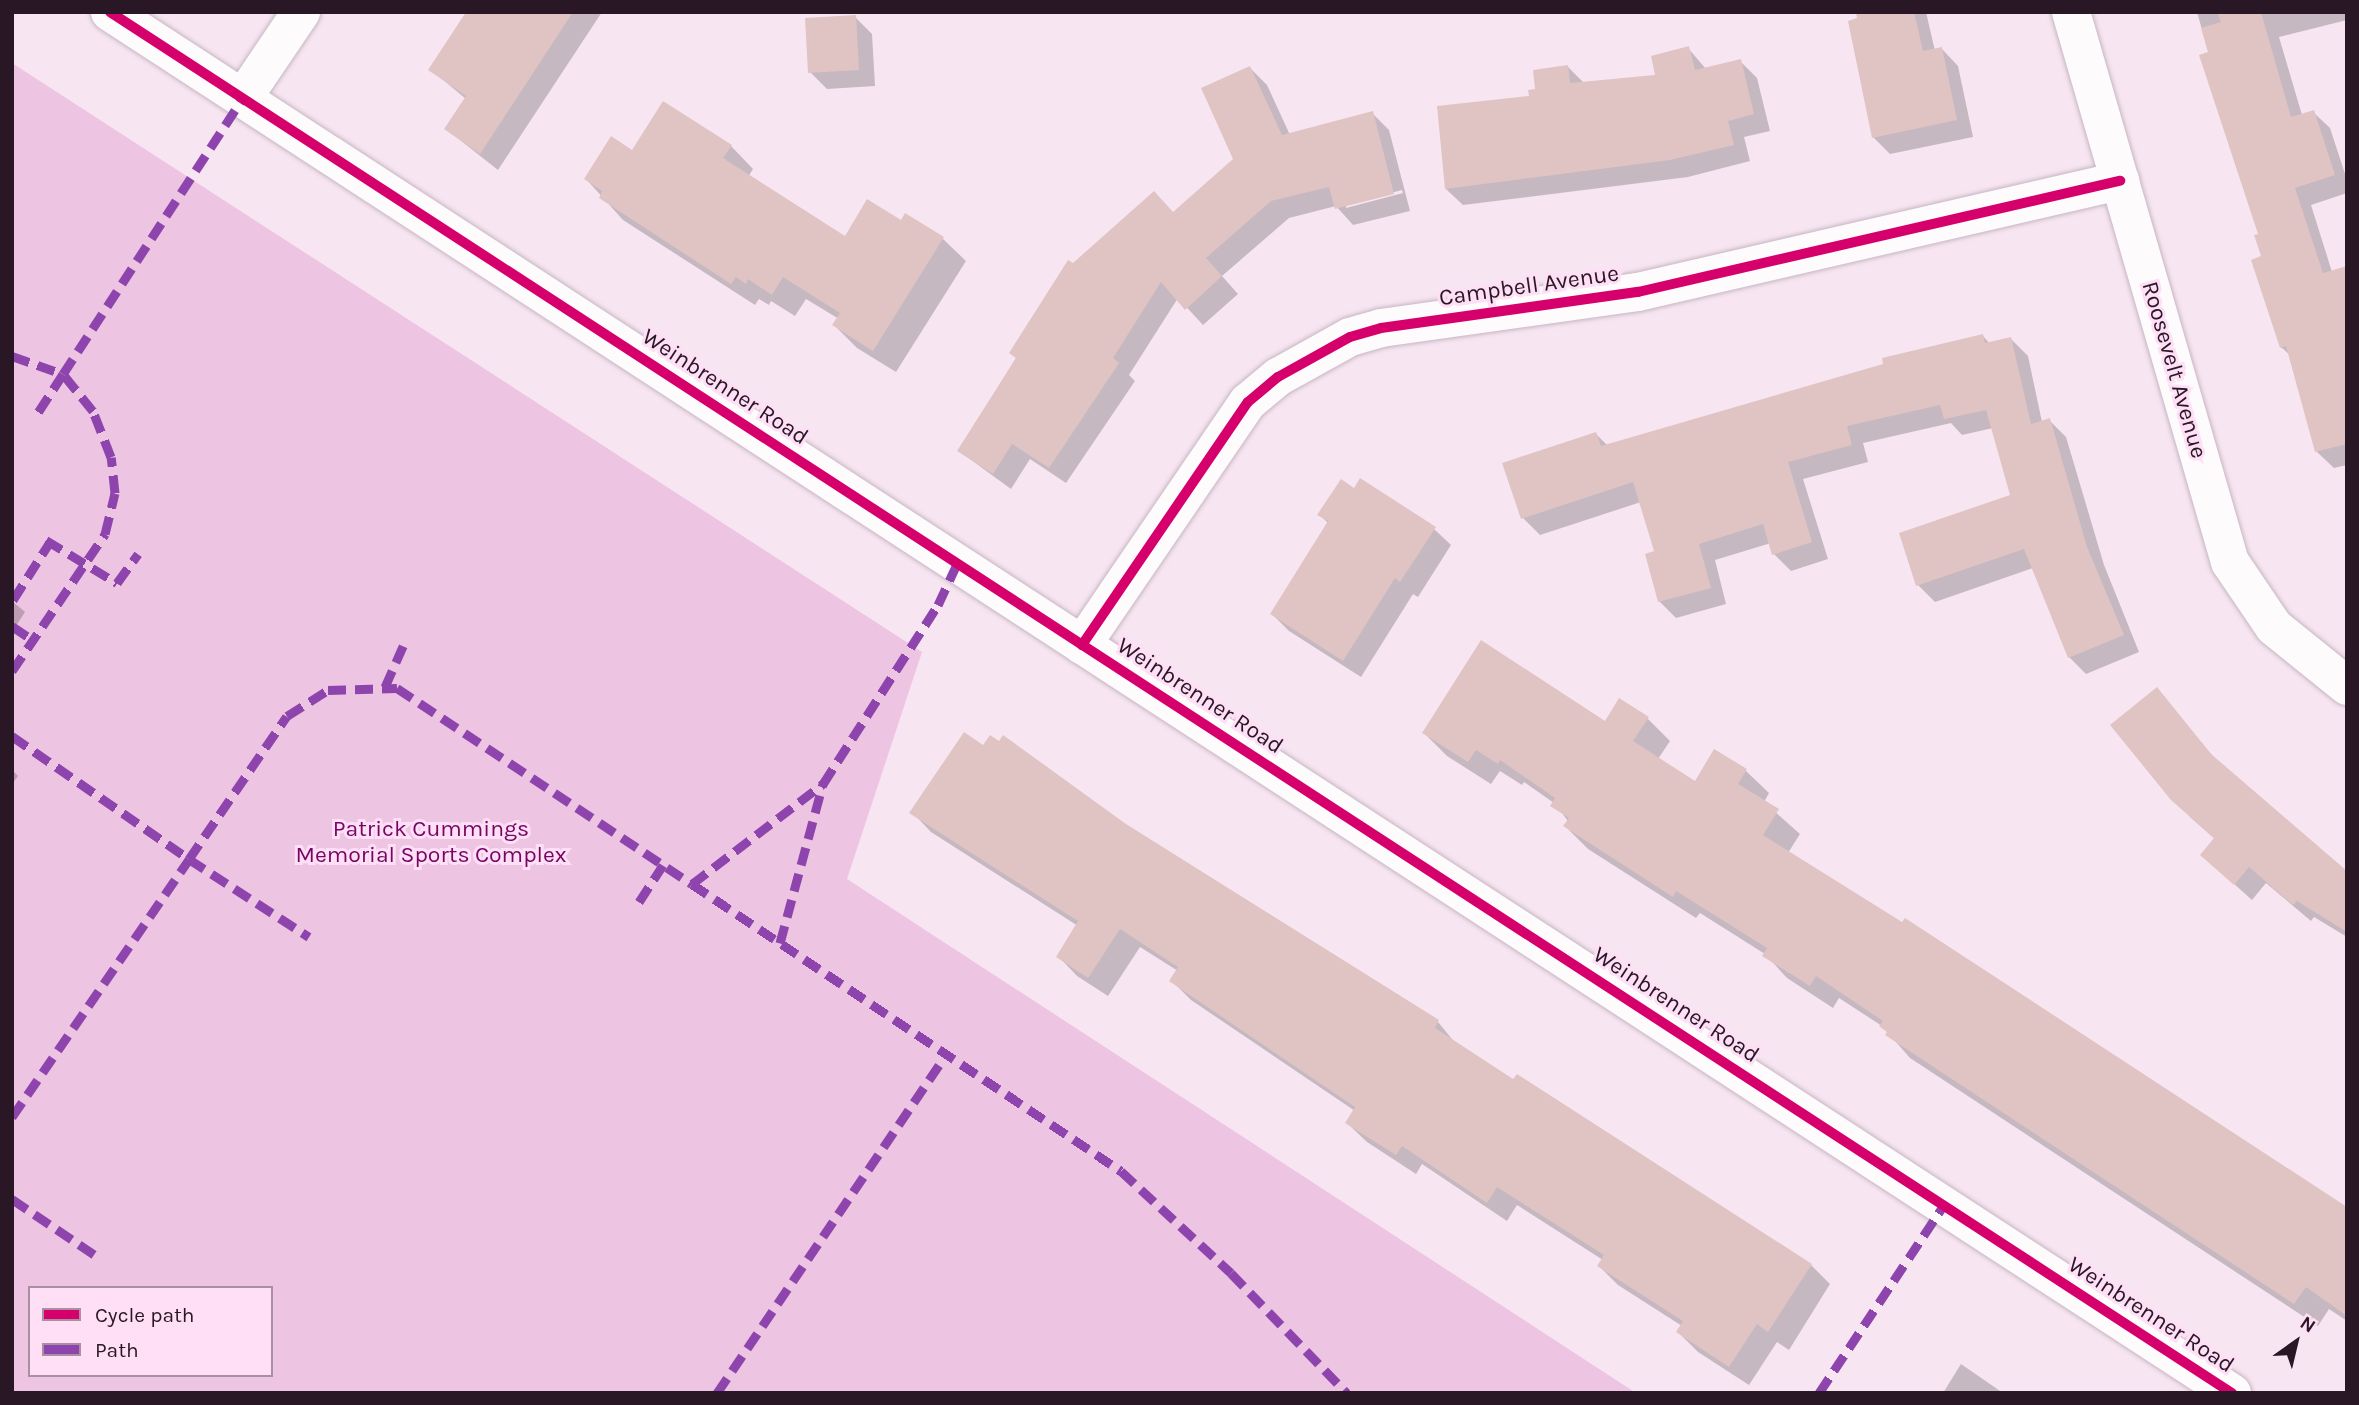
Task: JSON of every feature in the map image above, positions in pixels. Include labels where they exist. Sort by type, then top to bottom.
[{"type":"street","name":"Weinbrenner Road","points":[[110,12],[2232,1393]]},
{"type":"street","points":[[243,98],[300,12]]},
{"type":"street","name":"Roosevelt Avenue","points":[[2071,12],[2230,562],[2267,619],[2347,686]]},
{"type":"street","name":"Campbell Avenue","points":[[1082,645],[1248,402],[1278,376],[1350,337],[1381,328],[1638,292],[2120,181]]},
{"type":"green space","name":"Patrick Cummings Memorial Sports Complex","points":[[12,63],[922,652],[847,879],[1636,1393],[12,1393]]},
{"type":"building","points":[[466,12],[573,12],[480,154],[444,129],[466,96],[428,70]]},
{"type":"building","points":[[1856,12],[1914,12],[1923,51],[1942,47],[1957,120],[1872,138],[1848,21],[1857,18]]},
{"type":"building","points":[[2217,12],[2261,12],[2291,117],[2314,110],[2335,175],[2295,188],[2323,273],[2347,266],[2347,444],[2315,452],[2286,346],[2280,348],[2251,260],[2261,256],[2254,235],[2258,234],[2199,55],[2208,52],[2201,28],[2221,22]]},
{"type":"building","points":[[856,15],[859,70],[808,73],[805,18]]},
{"type":"building","points":[[1689,46],[1695,70],[1741,59],[1754,114],[1728,121],[1734,145],[1670,160],[1445,189],[1437,106],[1529,96],[1528,90],[1535,89],[1533,70],[1568,65],[1570,83],[1655,75],[1651,56]]},
{"type":"building","points":[[1250,66],[1282,135],[1373,111],[1394,194],[1335,209],[1329,187],[1271,201],[1206,258],[1222,276],[1185,310],[1161,282],[1113,358],[1119,363],[1049,468],[1012,444],[993,474],[957,451],[1016,358],[1009,353],[1068,260],[1073,263],[1154,191],[1173,212],[1233,159],[1201,88]]},
{"type":"building","points":[[663,101],[732,145],[723,158],[845,236],[867,199],[901,220],[905,213],[944,237],[873,351],[832,325],[840,313],[783,277],[772,295],[748,279],[746,284],[736,277],[731,284],[599,198],[602,191],[584,179],[611,136],[632,150]]},
{"type":"building","points":[[1983,334],[1985,343],[2011,337],[2031,424],[2050,418],[2087,547],[2124,635],[2068,658],[2024,549],[1916,586],[1899,533],[2010,495],[1986,410],[1944,419],[1940,405],[1847,426],[1852,445],[1788,462],[1812,542],[1772,555],[1763,524],[1699,544],[1711,588],[1658,602],[1645,554],[1654,551],[1633,482],[1521,519],[1502,463],[1596,432],[1601,446],[1883,364],[1882,358]]},
{"type":"building","points":[[1360,478],[1436,527],[1400,582],[1395,578],[1343,661],[1270,614],[1328,521],[1317,515],[1341,479],[1354,488]]},
{"type":"building","points":[[1481,640],[1605,721],[1619,698],[1649,717],[1633,741],[1695,781],[1714,749],[1747,769],[1738,784],[1779,809],[1763,835],[1902,922],[1905,918],[2347,1207],[2347,1316],[2306,1287],[2294,1304],[1885,1035],[1887,1032],[1879,1026],[1883,1021],[1816,976],[1810,986],[1762,956],[1767,948],[1676,891],[1673,897],[1563,826],[1569,818],[1550,806],[1555,798],[1500,760],[1498,764],[1476,750],[1468,762],[1422,733]]},
{"type":"building","points":[[2157,687],[2211,754],[2347,871],[2347,932],[2297,901],[2293,905],[2249,867],[2234,885],[2200,855],[2214,838],[2171,800],[2110,725]]},
{"type":"building","points":[[964,732],[983,745],[990,735],[999,741],[1003,735],[1126,824],[1439,1020],[1435,1028],[1513,1079],[1517,1074],[1812,1264],[1768,1332],[1757,1324],[1729,1367],[1676,1332],[1683,1321],[1597,1266],[1604,1255],[1497,1187],[1487,1203],[1402,1146],[1396,1155],[1345,1123],[1355,1107],[1169,981],[1178,967],[1120,929],[1088,978],[1056,957],[1078,921],[909,813]]},
{"type":"marked path","points":[[12,671],[105,534],[115,493],[111,457],[93,411],[63,374],[243,98]]},
{"type":"marked path","points":[[12,356],[63,374],[37,414]]},
{"type":"marked path","points":[[46,540],[117,583],[138,554]]},
{"type":"marked path","points":[[13,600],[50,542]]},
{"type":"marked path","points":[[12,736],[189,859],[287,716],[328,690],[397,688],[692,884],[823,784],[938,605],[957,564]]},
{"type":"marked path","points":[[12,626],[33,640]]},
{"type":"marked path","points":[[385,687],[404,644]]},
{"type":"marked path","points":[[780,943],[823,784]]},
{"type":"marked path","points":[[12,1117],[189,859],[309,937]]},
{"type":"marked path","points":[[639,902],[663,865]]},
{"type":"marked path","points":[[692,884],[1121,1171],[1231,1273],[1347,1393]]},
{"type":"marked path","points":[[717,1393],[947,1053]]},
{"type":"marked path","points":[[12,1199],[95,1255]]},
{"type":"marked path","points":[[1819,1393],[1944,1205]]},
{"type":"cycle path","points":[[110,12],[2232,1393]]},
{"type":"cycle path","points":[[1082,645],[1248,402],[1278,377],[1350,337],[1381,328],[1638,292],[2120,181]]}]
